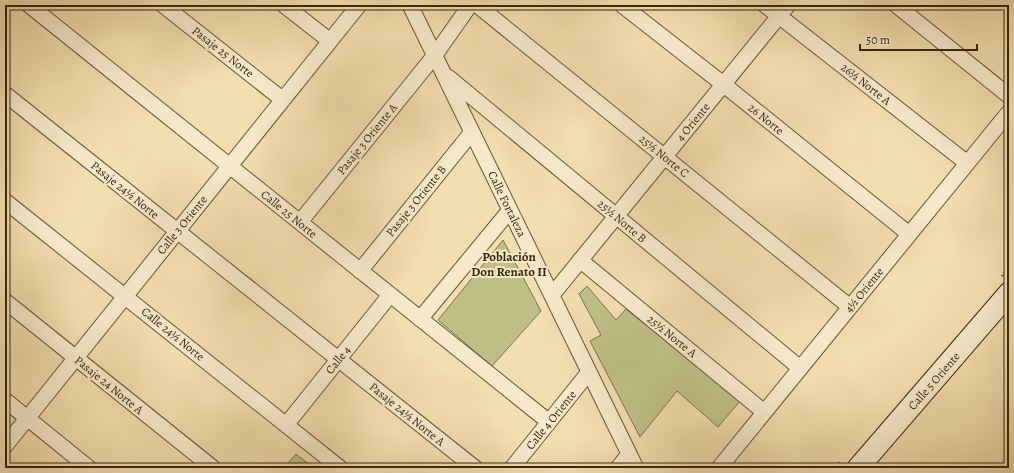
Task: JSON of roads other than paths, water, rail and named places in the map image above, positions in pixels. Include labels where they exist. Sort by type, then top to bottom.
[{"type":"street","name":"Calle 25 Norte","points":[[29,5],[549,422]]},
{"type":"street","name":"Pasaje 25 Norte","points":[[163,5],[283,100]]},
{"type":"street","points":[[284,5],[330,41]]},
{"type":"street","name":"Calle 3 Oriente","points":[[5,446],[359,5]]},
{"type":"street","name":"Calle Fortaleza","points":[[410,5],[636,468]]},
{"type":"street","name":"Pasaje 3 Oriente A","points":[[300,222],[435,55],[470,5]]},
{"type":"street","name":"25½ Norte C","points":[[477,5],[850,307]]},
{"type":"street","name":"26 Norte","points":[[622,5],[723,84],[909,234]]},
{"type":"street","name":"26½ Norte A","points":[[765,5],[784,11],[967,163]]},
{"type":"street","points":[[896,5],[1009,96]]},
{"type":"street","name":"4 Oriente","points":[[552,295],[784,11]]},
{"type":"street","name":"25½ Norte B","points":[[444,74],[800,368]]},
{"type":"street","name":"Pasaje 24½ Norte","points":[[5,94],[338,360]]},
{"type":"street","name":"4½ Oriente","points":[[719,468],[1009,112]]},
{"type":"street","name":"Pasaje 3 Oriente B","points":[[360,271],[472,132]]},
{"type":"street","name":"Calle 24½ Norte","points":[[5,201],[340,468]]},
{"type":"street","points":[[420,319],[510,210]]},
{"type":"street","name":"25½ Norte A","points":[[580,260],[764,412]]},
{"type":"street","name":"Calle 5 Oriente","points":[[858,468],[1009,294]]},
{"type":"street","name":"Calle 4","points":[[286,425],[390,295]]},
{"type":"street","name":"Pasaje 24 Norte A","points":[[5,301],[213,468]]},
{"type":"street","name":"Pasaje 24½ Norte A","points":[[338,360],[475,468]]},
{"type":"street","name":"Calle 4 Oriente","points":[[512,468],[589,372]]},
{"type":"street","points":[[5,400],[89,468]]},
{"type":"street","points":[[618,468],[629,454]]},
{"type":"district","name":"Población Don Renato II","points":[[509,264]]}]
